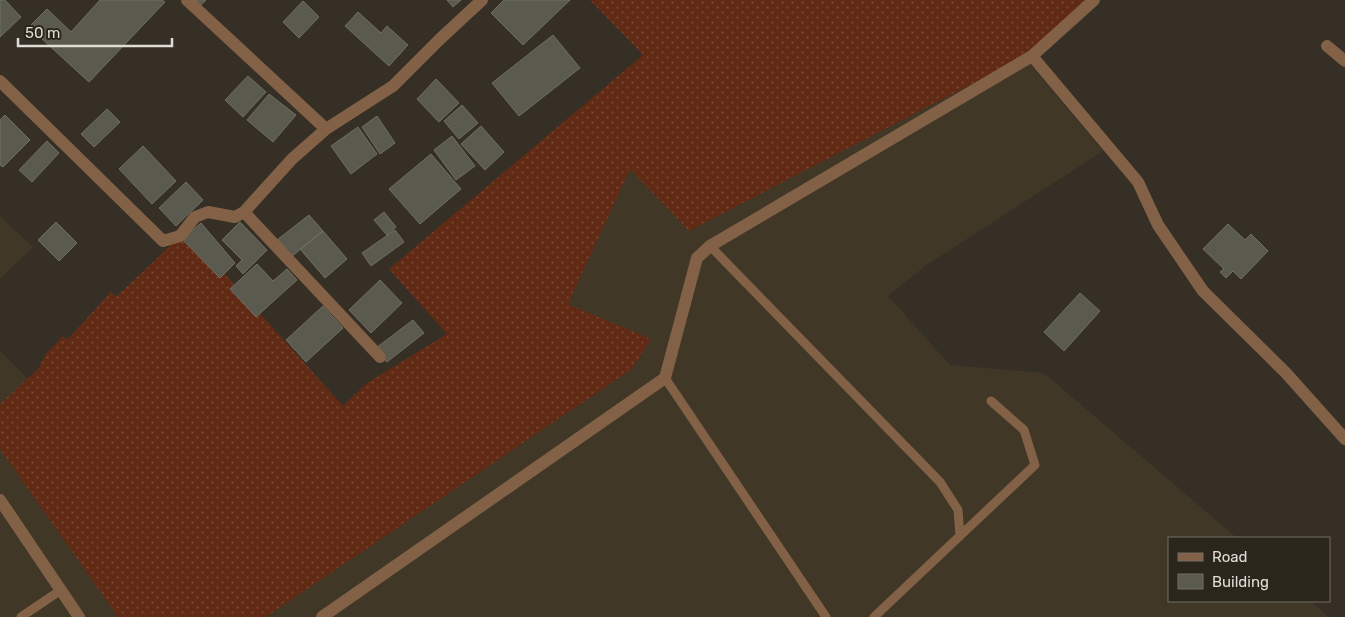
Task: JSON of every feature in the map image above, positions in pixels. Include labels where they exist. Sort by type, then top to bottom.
[{"type":"street","points":[[187,0],[326,129]]},
{"type":"street","points":[[0,81],[163,241],[180,236],[195,217],[208,212],[235,217],[244,212],[292,159],[326,129],[393,86],[482,0]]},
{"type":"street","points":[[322,617],[665,378],[697,258],[710,246],[1032,56],[1094,0]]},
{"type":"street","points":[[1327,46],[1345,61]]},
{"type":"street","points":[[1032,56],[1138,182],[1158,225],[1203,291],[1286,374],[1345,439]]},
{"type":"street","points":[[244,212],[380,357]]},
{"type":"street","points":[[0,500],[79,617]]},
{"type":"lane","points":[[710,246],[940,482],[958,510],[960,536]]},
{"type":"lane","points":[[665,378],[826,617]]},
{"type":"lane","points":[[874,617],[1035,464],[1024,430],[991,401]]},
{"type":"lane","points":[[22,617],[61,590]]},
{"type":"shaded area","points":[[590,0],[1095,0],[1024,57],[689,231],[630,169],[568,304],[651,339],[632,369],[266,617],[118,617],[0,449],[0,404],[39,368],[45,355],[63,336],[67,340],[111,292],[116,297],[186,231],[343,406],[367,383],[447,334],[389,269],[643,55]]},
{"type":"shaded area","points":[[1024,57],[1103,151],[925,266],[888,296],[950,365],[1044,373],[1236,537],[1168,537],[1168,602],[1311,602],[1329,617],[0,617],[0,351],[28,379],[39,368],[45,355],[63,336],[67,340],[111,292],[116,297],[186,231],[343,406],[367,383],[447,334],[389,269],[581,108]]},
{"type":"shaded area","points":[[0,216],[33,247],[0,279]]},
{"type":"building","points":[[0,0],[5,0],[21,17],[0,37]]},
{"type":"building","points":[[100,0],[162,0],[165,2],[89,82],[29,27],[47,9],[71,32]]},
{"type":"building","points":[[194,0],[206,0],[200,6]]},
{"type":"building","points":[[447,0],[461,0],[453,7]]},
{"type":"building","points":[[504,0],[570,0],[523,45],[491,13]]},
{"type":"building","points":[[303,1],[319,17],[299,38],[283,22]]},
{"type":"building","points":[[358,12],[381,33],[387,26],[408,45],[389,66],[345,26]]},
{"type":"building","points":[[553,35],[580,68],[519,116],[492,83]]},
{"type":"building","points":[[248,76],[266,92],[243,117],[225,100]]},
{"type":"building","points":[[436,79],[459,103],[439,122],[417,99]]},
{"type":"building","points":[[269,94],[296,115],[273,142],[247,120]]},
{"type":"building","points":[[462,105],[478,123],[459,139],[444,121]]},
{"type":"building","points":[[107,109],[120,122],[94,147],[81,134]]},
{"type":"building","points":[[5,115],[30,140],[3,167],[0,165],[0,120]]},
{"type":"building","points":[[377,116],[395,143],[380,154],[362,127]]},
{"type":"building","points":[[481,126],[504,152],[485,170],[461,144]]},
{"type":"building","points":[[358,127],[377,154],[351,174],[331,146]]},
{"type":"building","points":[[452,136],[475,166],[456,180],[434,150]]},
{"type":"building","points":[[47,141],[59,153],[32,182],[19,170]]},
{"type":"building","points":[[143,146],[176,181],[152,204],[119,169]]},
{"type":"building","points":[[431,154],[461,189],[420,224],[389,189]]},
{"type":"building","points":[[186,182],[203,200],[176,226],[159,208]]},
{"type":"building","points":[[384,212],[396,227],[387,235],[374,220]]},
{"type":"building","points":[[309,215],[323,231],[291,257],[277,240]]},
{"type":"building","points":[[56,222],[77,243],[59,261],[38,240]]},
{"type":"building","points":[[240,222],[267,250],[243,274],[236,266],[242,260],[222,240]]},
{"type":"building","points":[[201,223],[235,263],[220,278],[182,239]]},
{"type":"building","points":[[1228,224],[1245,240],[1251,234],[1268,251],[1241,279],[1233,271],[1226,278],[1220,272],[1224,269],[1203,249]]},
{"type":"building","points":[[395,230],[404,242],[371,266],[362,253]]},
{"type":"building","points":[[323,231],[347,259],[325,278],[300,249]]},
{"type":"building","points":[[257,264],[273,281],[287,269],[297,280],[256,317],[230,289]]},
{"type":"building","points":[[380,280],[402,303],[371,333],[349,310]]},
{"type":"building","points":[[1080,293],[1100,311],[1064,351],[1044,332]]},
{"type":"building","points":[[323,306],[343,328],[306,362],[286,340]]},
{"type":"building","points":[[413,320],[424,333],[387,362],[376,348]]}]
